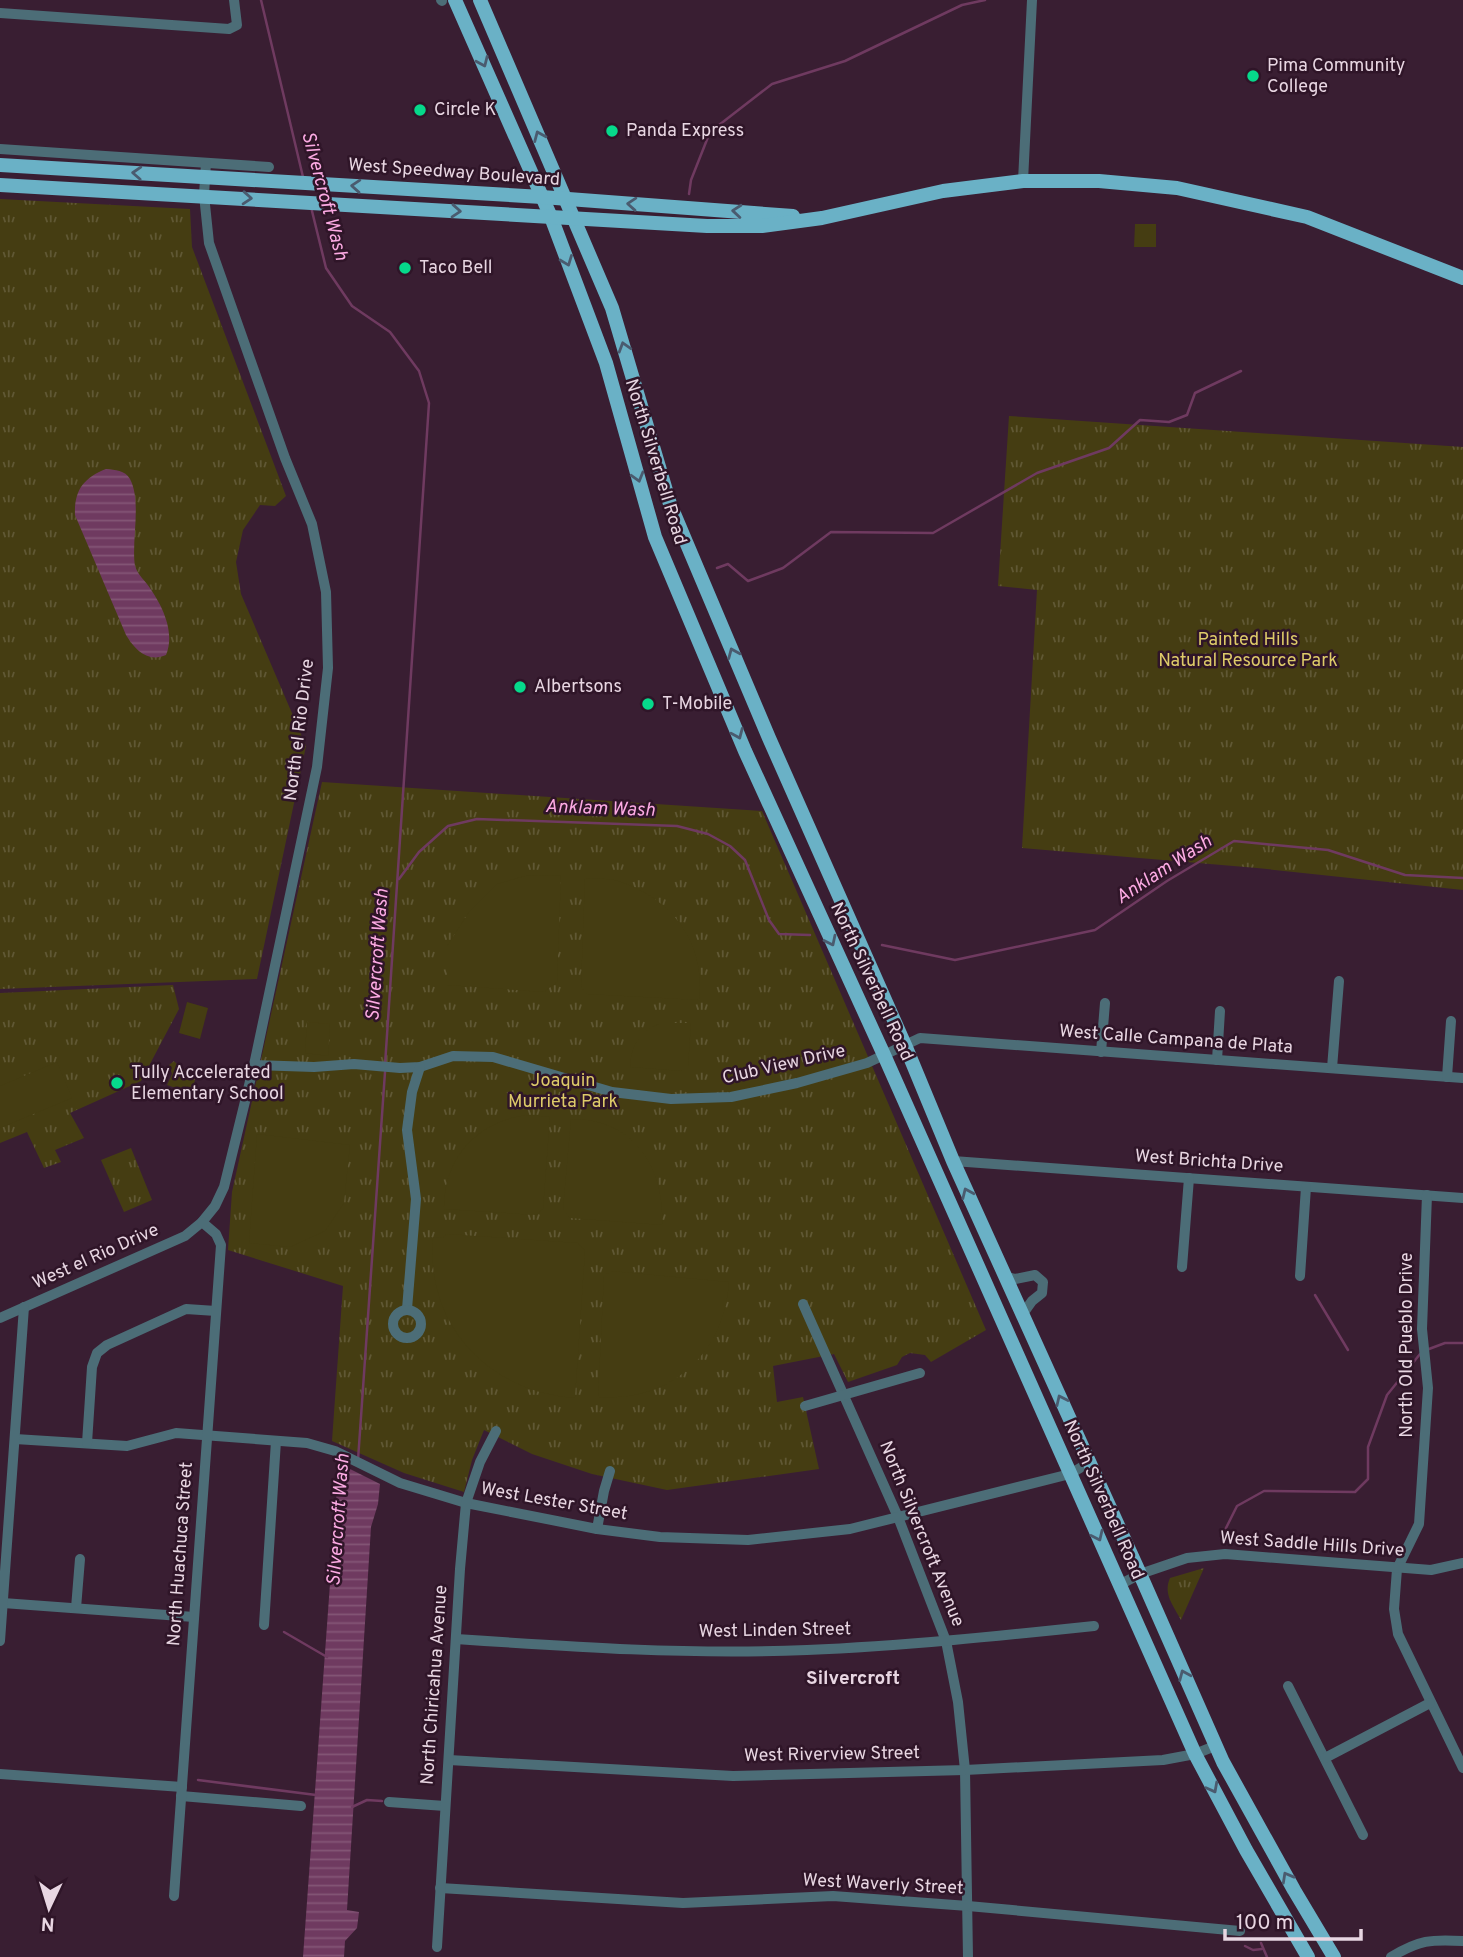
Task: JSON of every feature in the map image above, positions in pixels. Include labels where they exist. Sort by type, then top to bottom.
[{"type":"main road","name":"North Silverbell Road","points":[[446,0],[551,217],[606,363],[655,537],[745,751],[884,1055],[1195,1754],[1246,1850],[1308,1957]]},
{"type":"main road","name":"North Silverbell Road","points":[[480,0],[612,308],[670,504],[953,1161],[1215,1746],[1334,1957]]},
{"type":"main road","name":"West Speedway Boulevard","points":[[0,165],[205,170],[288,182],[542,197],[822,218]]},
{"type":"main road","name":"West Speedway Boulevard","points":[[0,185],[204,195],[575,220],[762,226],[822,218],[943,191],[1023,181],[1099,181],[1190,191],[1307,217],[1463,278]]},
{"type":"main road","points":[[388,188],[388,207]]},
{"type":"main road","points":[[934,1167],[953,1161]]},
{"type":"street","points":[[0,13],[229,29],[237,25],[234,0]]},
{"type":"street","points":[[1023,181],[1032,0]]},
{"type":"street","name":"West Speedway Boulevard","points":[[0,149],[205,170],[269,167]]},
{"type":"street","name":"North el Rio Drive","points":[[202,1222],[215,1206],[224,1187],[254,1065],[317,768],[328,668],[326,592],[312,524],[285,458],[209,243],[204,195],[205,170]]},
{"type":"street","points":[[1332,1068],[1339,981]]},
{"type":"street","points":[[1101,1052],[1105,1003]]},
{"type":"street","points":[[1217,1060],[1220,1011]]},
{"type":"street","points":[[1447,1077],[1451,1021]]},
{"type":"street","name":"West Calle Campana de Plata","points":[[905,1045],[920,1038],[1463,1078]]},
{"type":"street","name":"Club View Drive","points":[[254,1065],[400,1068],[420,1067],[453,1056],[493,1057],[612,1092],[671,1099],[719,1098],[796,1083],[868,1063],[905,1045]]},
{"type":"street","points":[[407,1309],[416,1199],[407,1130],[412,1092],[420,1067]]},
{"type":"street","name":"West Brichta Drive","points":[[953,1161],[1463,1198]]},
{"type":"street","points":[[1182,1267],[1189,1178]]},
{"type":"street","points":[[1300,1276],[1306,1187]]},
{"type":"street","name":"North Old Pueblo Drive","points":[[1427,1195],[1428,1388],[1419,1524],[1397,1569],[1394,1609],[1398,1634],[1463,1766]]},
{"type":"street","name":"West el Rio Drive","points":[[0,1318],[157,1250],[185,1236],[202,1222]]},
{"type":"street","name":"North Huachuca Street","points":[[174,1896],[221,1245],[216,1234],[202,1222]]},
{"type":"street","points":[[1004,1276],[1015,1279],[1035,1275],[1043,1282],[1042,1293],[1022,1315]]},
{"type":"street","name":"North Silvercroft Avenue","points":[[803,1304],[898,1517],[946,1641],[958,1702],[965,1770],[968,1957]]},
{"type":"street","points":[[0,1641],[24,1307]]},
{"type":"street","points":[[87,1443],[92,1367],[97,1353],[107,1345],[186,1309],[216,1311]]},
{"type":"street","points":[[805,1406],[920,1373]]},
{"type":"street","name":"North Chiricahua Avenue","points":[[437,1947],[466,1503],[480,1462],[496,1431]]},
{"type":"street","name":"West Lester Street","points":[[15,1439],[127,1446],[176,1433],[307,1443],[335,1451],[400,1483],[466,1503],[597,1530],[660,1537],[748,1540],[850,1529],[1070,1474],[1090,1462]]},
{"type":"street","points":[[264,1625],[276,1441]]},
{"type":"street","points":[[597,1530],[610,1471]]},
{"type":"street","name":"West Saddle Hills Drive","points":[[1121,1584],[1140,1574],[1188,1558],[1225,1555],[1397,1569],[1431,1570],[1463,1563]]},
{"type":"street","points":[[76,1608],[80,1559]]},
{"type":"street","points":[[3,1603],[194,1616]]},
{"type":"street","name":"West Linden Street","points":[[456,1639],[636,1651],[806,1650],[946,1641],[1094,1626]]},
{"type":"street","points":[[1288,1686],[1363,1835]]},
{"type":"street","points":[[1325,1758],[1430,1703]]},
{"type":"street","name":"West Riverview Street","points":[[449,1760],[733,1776],[965,1770],[1164,1760],[1195,1754],[1215,1746]]},
{"type":"street","points":[[0,1774],[300,1806]]},
{"type":"street","points":[[389,1802],[445,1806]]},
{"type":"street","name":"West Waverly Street","points":[[440,1888],[683,1903],[834,1896],[1240,1931]]},
{"type":"street","points":[[1391,1957],[1413,1944],[1431,1939],[1463,1941]]},
{"type":"green space","points":[[0,199],[190,209],[192,247],[286,496],[275,506],[260,505],[243,530],[236,562],[241,594],[306,746],[257,979],[0,989]]},
{"type":"green space","points":[[1135,224],[1156,224],[1156,247],[1134,247]]},
{"type":"green space","name":"Painted Hills Natural Resource Park","points":[[1009,416],[1463,447],[1463,890],[1257,868],[1022,848],[1037,590],[998,586]]},
{"type":"green space","name":"Joaquin Murrieta Park","points":[[322,782],[762,811],[986,1330],[931,1362],[925,1355],[910,1353],[902,1357],[897,1365],[848,1382],[834,1354],[773,1366],[777,1402],[803,1397],[819,1469],[667,1490],[592,1474],[532,1454],[484,1430],[472,1460],[464,1492],[404,1473],[332,1441],[343,1286],[228,1250],[232,1192]]},
{"type":"green space","points":[[561,875],[557,982],[544,992],[447,985],[447,946],[469,912],[497,884],[525,876]]},
{"type":"green space","points":[[585,878],[618,881],[654,899],[669,911],[691,942],[700,979],[699,1000],[587,994],[581,987]]},
{"type":"green space","points":[[173,985],[179,1009],[141,1081],[70,1113],[84,1138],[55,1150],[61,1162],[44,1168],[27,1132],[0,1143],[0,993]]},
{"type":"green space","points":[[187,1002],[208,1008],[200,1039],[179,1033]]},
{"type":"green space","points":[[307,1022],[330,1024],[328,1056],[305,1053]]},
{"type":"green space","points":[[660,1023],[691,1023],[688,1066],[682,1071],[630,1067],[632,1052],[638,1040]]},
{"type":"green space","points":[[174,1061],[181,1068],[196,1074],[190,1093],[167,1085],[172,1074],[169,1065]]},
{"type":"green space","points":[[57,1062],[72,1098],[0,1128],[0,1086]]},
{"type":"green space","points":[[528,1115],[550,1117],[543,1209],[536,1215],[444,1209],[450,1174],[467,1145],[479,1133],[494,1125],[510,1118]]},
{"type":"green space","points":[[571,1119],[590,1120],[610,1126],[638,1146],[655,1175],[660,1191],[662,1225],[570,1218],[563,1209]]},
{"type":"green space","points":[[257,1134],[350,1145],[344,1203],[325,1231],[290,1247],[249,1243]]},
{"type":"green space","points":[[131,1148],[152,1200],[124,1212],[101,1160]]},
{"type":"green space","points":[[447,1234],[578,1243],[585,1251],[575,1398],[544,1393],[515,1383],[490,1368],[469,1348],[452,1325],[440,1298],[433,1269],[433,1237],[442,1238]]},
{"type":"green space","points":[[611,1271],[729,1282],[725,1308],[717,1331],[705,1351],[689,1368],[670,1382],[649,1391],[598,1397],[604,1276]]},
{"type":"green space","points":[[1204,1568],[1181,1620],[1168,1594],[1170,1578]]},
{"type":"water","points":[[106,469],[125,474],[133,488],[136,510],[135,566],[166,618],[169,646],[166,655],[153,657],[143,654],[126,635],[75,515],[76,499],[82,486],[91,477]]},
{"type":"water","points":[[344,1466],[380,1484],[378,1504],[371,1527],[347,1910],[359,1912],[357,1928],[345,1941],[344,1957],[303,1957],[338,1473]]},
{"type":"waterway","name":"Silvercroft Wash","points":[[261,0],[303,177]]},
{"type":"waterway","points":[[689,194],[691,180],[710,132],[772,84],[845,61],[962,5],[985,0]]},
{"type":"waterway","name":"Silvercroft Wash","points":[[311,207],[326,268],[352,306],[390,332],[419,371],[429,403],[385,1065]]},
{"type":"waterway","points":[[717,568],[728,564],[748,581],[783,568],[831,532],[933,533],[1037,473],[1109,448],[1140,420],[1169,422],[1187,415],[1195,393],[1241,371]]},
{"type":"waterway","name":"Anklam Wash","points":[[399,879],[419,852],[448,826],[477,819],[677,826],[708,834],[730,846],[745,860],[769,920],[779,934],[810,935]]},
{"type":"waterway","name":"Anklam Wash","points":[[882,945],[955,960],[1095,930],[1167,881],[1234,841],[1328,850],[1405,875],[1463,878]]},
{"type":"waterway","name":"Silvercroft Wash","points":[[358,1460],[385,1072]]},
{"type":"waterway","points":[[1315,1295],[1348,1350]]},
{"type":"waterway","points":[[1429,1349],[1445,1343],[1463,1343]]},
{"type":"waterway","points":[[1221,1538],[1237,1506],[1264,1491],[1355,1492],[1368,1479],[1368,1447],[1387,1395],[1420,1354]]},
{"type":"waterway","points":[[284,1632],[327,1657]]},
{"type":"waterway","points":[[198,1780],[316,1795]]},
{"type":"waterway","points":[[352,1807],[367,1800],[382,1801]]},
{"type":"waterway","points":[[1261,1943],[1267,1957]]},
{"type":"waterway","points":[[1245,1946],[1253,1950],[1262,1949]]},
{"type":"place","name":"Pima Community College","points":[[1253,76]]},
{"type":"place","name":"Circle K","points":[[420,110]]},
{"type":"place","name":"Panda Express","points":[[612,131]]},
{"type":"place","name":"Taco Bell","points":[[405,268]]},
{"type":"place","name":"Albertsons","points":[[520,687]]},
{"type":"place","name":"T-Mobile","points":[[648,704]]},
{"type":"place","name":"Tully Accelerated Elementary School","points":[[117,1083]]},
{"type":"district","name":"Silvercroft","points":[[853,1679]]}]
